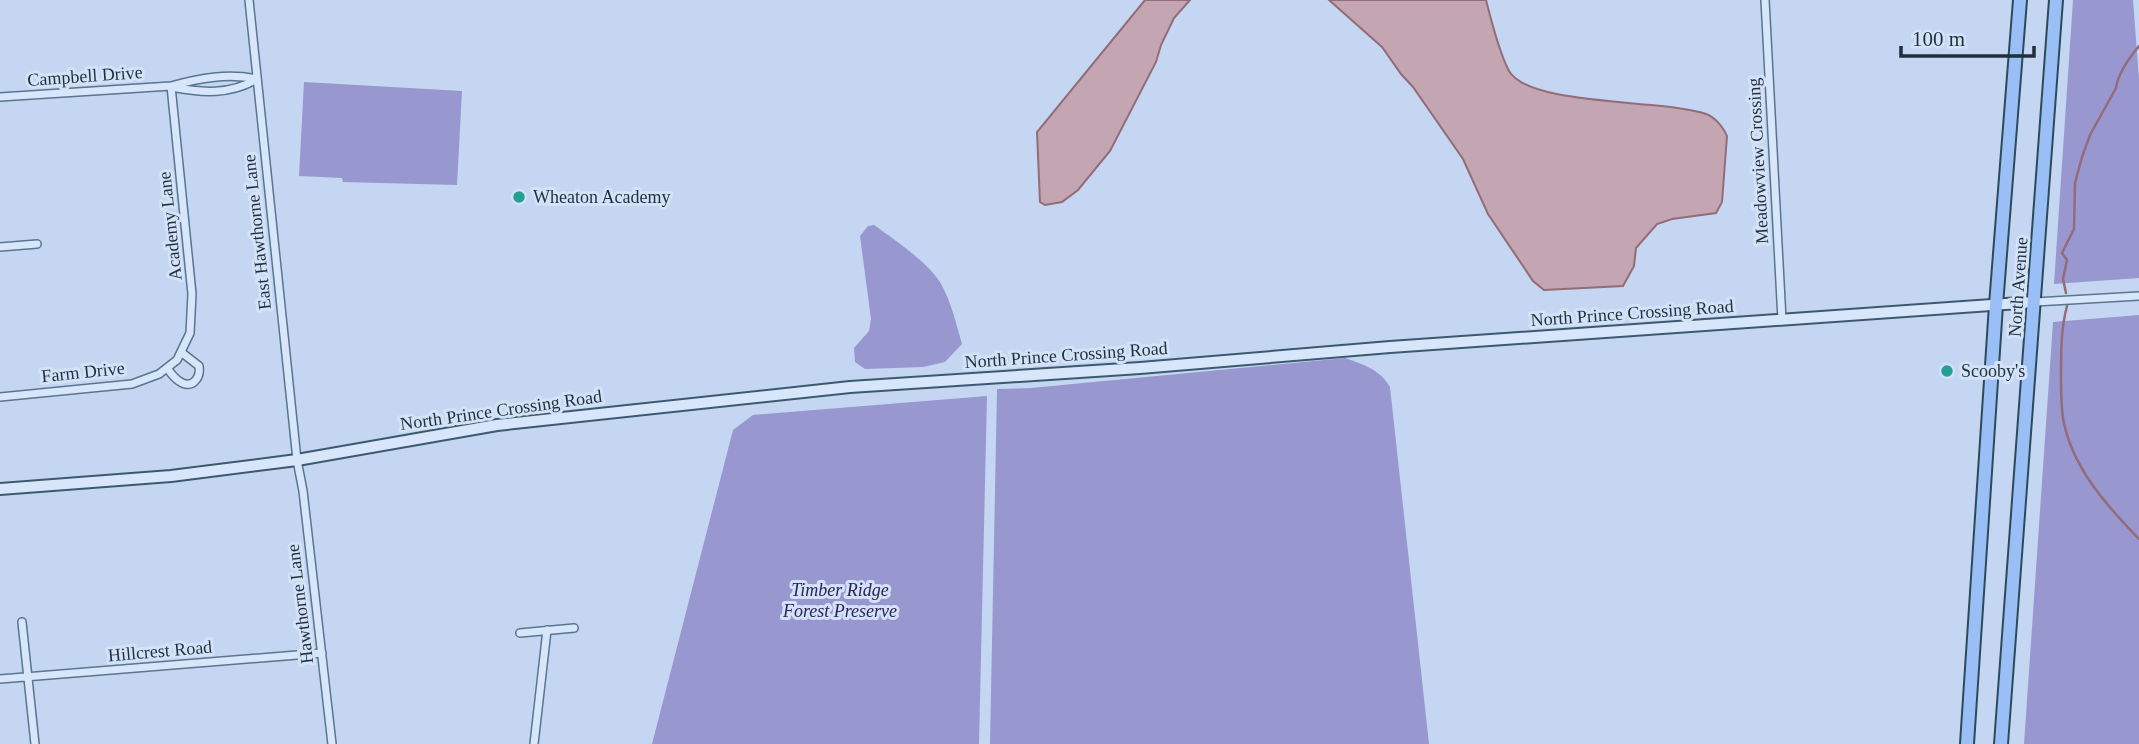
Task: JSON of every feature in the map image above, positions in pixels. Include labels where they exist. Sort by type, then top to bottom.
[{"type":"main road","name":"North Avenue","points":[[1968,744],[1996,305],[2020,0]]},
{"type":"main road","name":"North Avenue","points":[[2001,744],[2056,0]]},
{"type":"street","name":"East Hawthorne Lane","points":[[249,0],[297,460]]},
{"type":"street","name":"Meadowview Crossing","points":[[1765,0],[1782,320]]},
{"type":"street","name":"Campbell Drive","points":[[0,97],[171,86],[198,79],[239,75],[257,79]]},
{"type":"street","name":"Campbell Drive","points":[[171,86],[199,92],[242,89],[257,79]]},
{"type":"street","name":"Academy Lane","points":[[171,86],[192,294],[190,333],[179,356]]},
{"type":"street","points":[[0,247],[37,244]]},
{"type":"street","name":"North Prince Crossing Road","points":[[0,489],[171,476],[297,460],[497,425],[837,389],[2139,296]]},
{"type":"street","name":"Farm Drive","points":[[0,397],[132,384],[159,374],[179,356]]},
{"type":"street","points":[[167,368],[179,382],[187,385],[194,383],[200,376],[199,366],[179,356]]},
{"type":"street","name":"Hawthorne Lane","points":[[297,460],[303,491],[332,744]]},
{"type":"street","points":[[22,622],[35,744]]},
{"type":"street","points":[[520,633],[574,628]]},
{"type":"street","points":[[534,744],[547,630]]},
{"type":"street","name":"Hillcrest Road","points":[[0,679],[322,653]]},
{"type":"green space","points":[[2073,0],[2133,0],[2139,79],[2139,278],[2054,284]]},
{"type":"green space","points":[[304,82],[462,91],[457,185],[343,182],[342,178],[299,176]]},
{"type":"green space","points":[[874,225],[919,259],[944,289],[962,344],[945,362],[923,367],[865,369],[855,362],[854,348],[869,331],[871,319],[860,236],[868,226]]},
{"type":"green space","points":[[2139,315],[2139,744],[2024,744],[2053,322]]},
{"type":"green space","points":[[1345,358],[1376,372],[1390,387],[1429,744],[990,744],[997,389]]},
{"type":"green space","name":"Timber Ridge Forest Preserve","points":[[987,396],[979,744],[652,744],[733,430],[753,415]]},
{"type":"shaded area","points":[[1145,0],[1190,0],[1174,18],[1156,62],[1110,151],[1078,190],[1062,202],[1045,205],[1040,202],[1037,132]]},
{"type":"shaded area","points":[[1329,0],[1486,0],[1509,71],[1522,83],[1543,91],[1570,96],[1687,109],[1709,115],[1716,120],[1727,136],[1722,202],[1716,213],[1672,219],[1657,224],[1636,248],[1634,266],[1623,286],[1544,290],[1533,281],[1488,214],[1463,159],[1413,87],[1382,47]]},
{"type":"waterway","points":[[2066,293],[2063,279],[2067,260],[2062,253],[2074,229],[2075,183],[2082,157],[2122,71],[2139,46]]},
{"type":"waterway","points":[[2067,306],[2062,340],[2061,380],[2062,413],[2067,436],[2092,484],[2139,539]]},
{"type":"place","name":"Wheaton Academy","points":[[519,197]]},
{"type":"place","name":"Scooby's","points":[[1947,371]]}]
